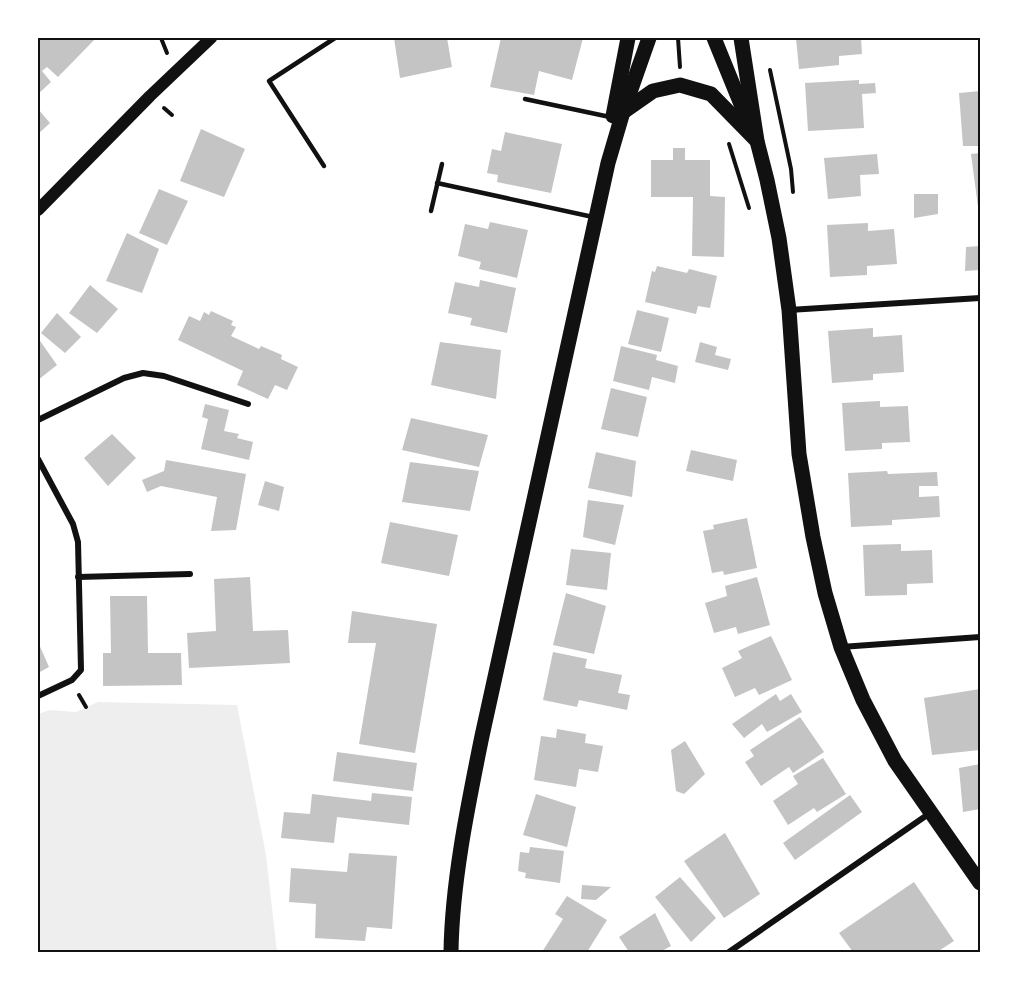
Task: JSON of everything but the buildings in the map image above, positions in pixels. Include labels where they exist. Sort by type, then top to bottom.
[{"type":"main road","points":[[38,210],[150,96],[212,38]]},
{"type":"main road","points":[[451,952],[457,880],[470,793],[608,163],[618,114],[628,38]]},
{"type":"main road","points":[[618,114],[649,38]]},
{"type":"main road","points":[[714,38],[757,141]]},
{"type":"main road","points":[[741,38],[757,141],[779,238],[789,310],[799,454],[822,582],[842,647],[863,700],[895,761],[981,883]]},
{"type":"main road","points":[[618,114],[653,91],[680,85],[711,94],[757,141]]},
{"type":"street","points":[[789,310],[981,298]]},
{"type":"street","points":[[38,420],[124,378],[143,373],[164,376],[248,404]]},
{"type":"street","points":[[38,459],[72,524],[78,542],[81,670],[72,680],[38,696]]},
{"type":"street","points":[[78,577],[190,574]]},
{"type":"street","points":[[842,647],[981,637]]},
{"type":"street","points":[[729,952],[930,813]]},
{"type":"lane","points":[[324,166],[269,81],[335,38]]},
{"type":"lane","points":[[525,99],[618,114]]},
{"type":"lane","points":[[431,211],[442,164]]},
{"type":"lane","points":[[437,183],[596,218]]},
{"type":"path","points":[[161,38],[167,53]]},
{"type":"path","points":[[767,60],[791,169],[793,192]]},
{"type":"path","points":[[729,142],[752,219]]},
{"type":"shaded area","points":[[98,702],[237,705],[266,855],[277,952],[38,952],[38,714],[50,710],[76,712]]}]
